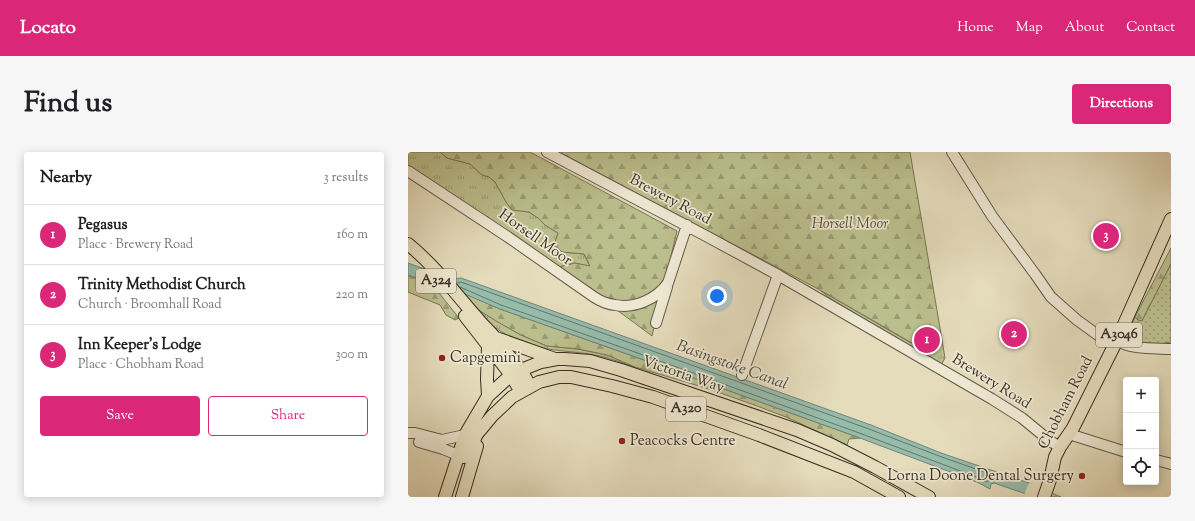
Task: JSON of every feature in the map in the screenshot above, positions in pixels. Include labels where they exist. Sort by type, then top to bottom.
[{"type":"main road","name":"Chobham Road","points":[[1043,492],[1060,447],[1069,434],[1115,343],[1171,219]]},
{"type":"main road","name":"A324","points":[[408,244],[414,254],[435,269],[464,309],[516,372],[526,389]]},
{"type":"main road","points":[[488,396],[486,379],[492,342],[557,359]]},
{"type":"main road","name":"Victoria Way","points":[[445,497],[465,435],[488,396],[516,372],[536,363],[557,359],[578,359],[613,368],[797,430],[875,466],[928,497]]},
{"type":"main road","name":"Victoria Way","points":[[458,456],[464,457],[467,455],[477,434],[492,416],[526,389],[539,382],[559,377],[571,377],[652,397],[759,435],[854,472],[899,497]]},
{"type":"main road","name":"Victoria Way","points":[[462,497],[485,425]]},
{"type":"street","name":"Brewery Road","points":[[547,152],[778,275],[1012,411],[1060,447]]},
{"type":"street","points":[[952,152],[992,216],[1050,297],[1064,310],[1115,343],[1137,347],[1171,349]]},
{"type":"street","name":"Horsell Moor","points":[[408,171],[601,301],[615,306],[634,304],[650,299],[663,290],[668,283]]},
{"type":"street","name":"Horsell Moor","points":[[656,324],[687,226]]},
{"type":"street","points":[[742,375],[778,275]]},
{"type":"street","points":[[408,433],[415,433],[442,440],[465,435]]},
{"type":"street","points":[[1069,434],[1123,451]]},
{"type":"street","points":[[408,439],[443,449],[458,456]]},
{"type":"street","points":[[1159,461],[1171,464]]},
{"type":"green space","points":[[408,152],[440,152],[447,158],[470,164],[482,175],[489,177],[495,182],[512,209],[529,212],[558,233],[562,252],[584,254],[590,267],[575,263],[559,267],[408,167]]},
{"type":"green space","points":[[440,152],[530,152],[677,231],[652,336],[559,267],[575,263],[590,266],[584,254],[562,252],[554,245],[558,233],[529,212],[512,210],[495,182],[489,177],[482,175],[470,164],[447,158]]},
{"type":"green space","name":"Horsell Moor","points":[[910,152],[941,334],[922,337],[912,343],[820,290],[561,153]]},
{"type":"green space","points":[[1171,248],[1171,264],[1142,321],[1138,320],[1135,317]]},
{"type":"green space","points":[[1171,264],[1171,342],[1159,344],[1141,342],[1140,340],[1127,334],[1135,317],[1142,321]]},
{"type":"green space","points":[[408,276],[427,278],[459,318],[455,320],[446,315],[440,305],[408,292]]},
{"type":"green space","points":[[820,290],[911,343],[922,337],[941,334],[945,358],[941,365],[831,299]]},
{"type":"green space","points":[[461,292],[464,293],[474,307],[521,335],[547,346],[578,349],[607,355],[635,367],[600,356],[548,349],[519,341],[485,321]]},
{"type":"green space","points":[[464,293],[500,309],[860,438],[849,439],[847,445],[786,417],[757,406],[709,389],[635,367],[607,355],[578,349],[547,346],[521,335],[474,307]]},
{"type":"water","name":"Basingstoke Canal","points":[[408,263],[452,279],[461,278],[871,425],[941,453],[1032,484],[1061,497],[1035,497],[994,483],[991,484],[990,489],[977,482],[860,438],[500,309],[425,277],[417,278],[408,275]]},
{"type":"pier","points":[[1029,483],[1037,484],[1054,491],[1052,497],[1030,497],[1024,495]]},
{"type":"place","name":"Inn Keeper's Lodge","points":[[1106,236]]},
{"type":"place","name":"Trinity Methodist Church","points":[[1014,334]]},
{"type":"place","name":"Pegasus","points":[[927,340]]},
{"type":"place","name":"Capgemini","points":[[442,358]]},
{"type":"place","name":"Peacocks Centre","points":[[622,441]]},
{"type":"place","name":"Lorna Doone Dental Surgery","points":[[1082,476]]}]
